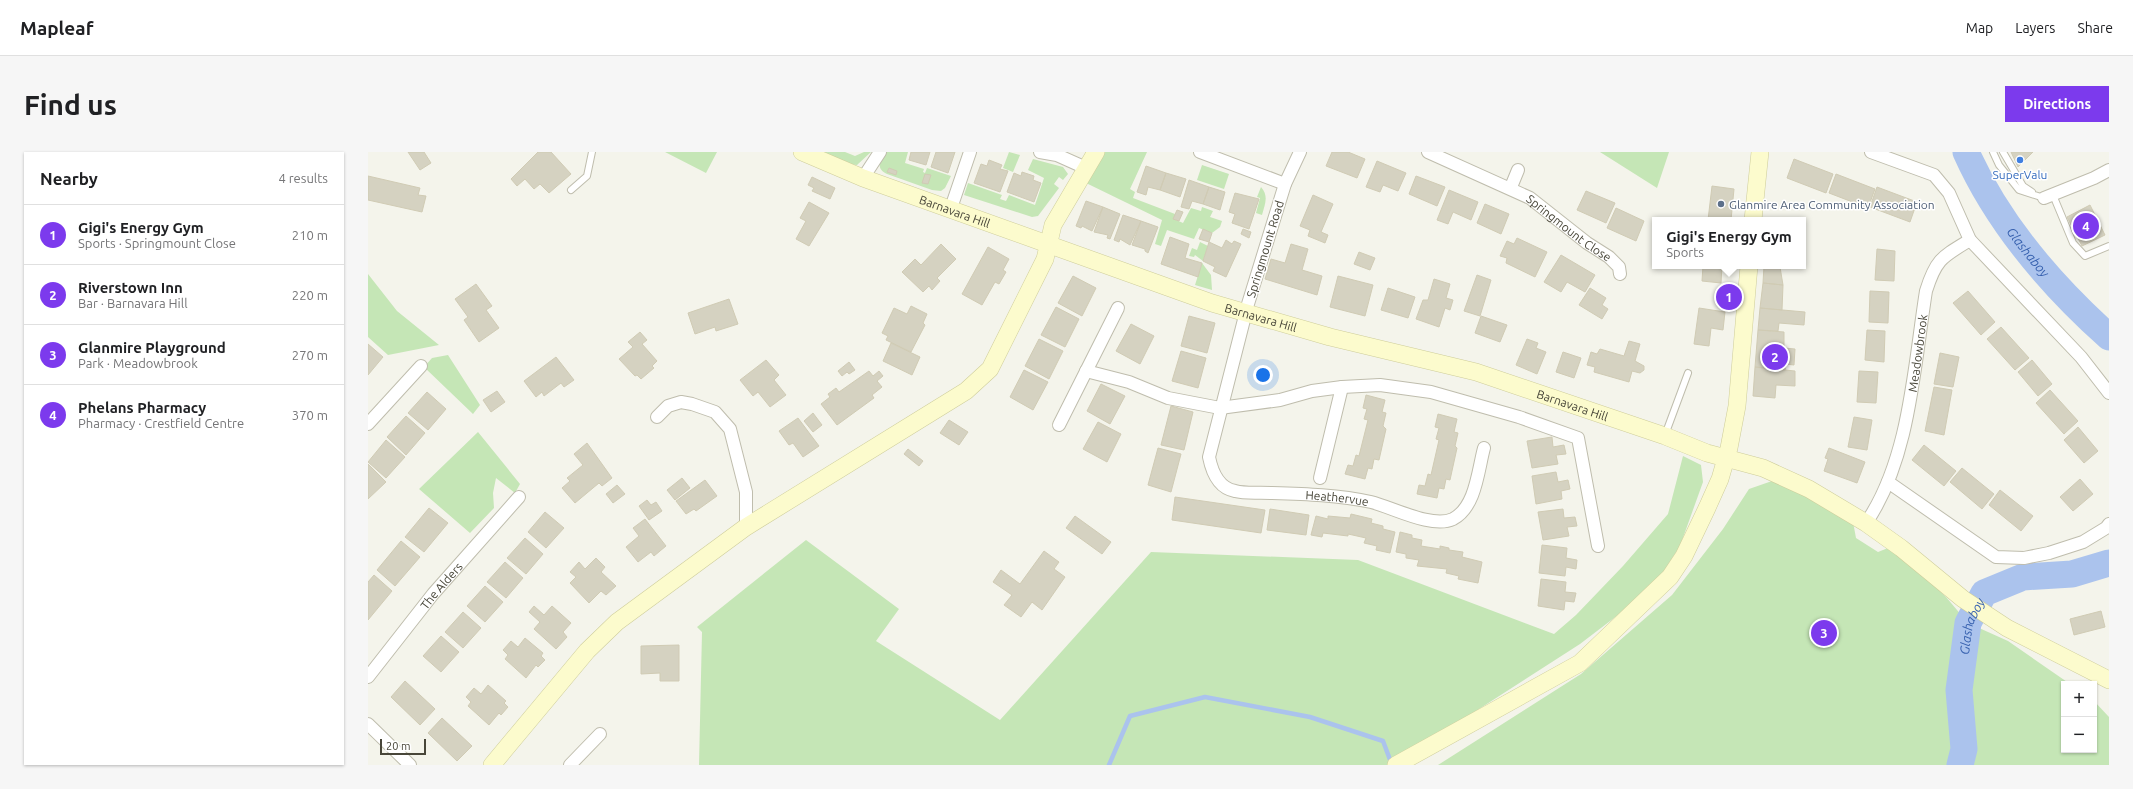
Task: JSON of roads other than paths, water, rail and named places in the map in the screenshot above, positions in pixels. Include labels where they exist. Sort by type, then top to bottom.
[{"type":"street","name":"Barnavara Hill","points":[[802,152],[864,178],[951,208],[1048,245],[1245,314],[1476,372],[1665,436],[1727,459],[1748,463],[1783,476],[1809,489],[1866,523],[1901,548],[1963,599],[2007,628],[2109,680]]},
{"type":"street","points":[[864,178],[880,152]]},
{"type":"street","points":[[951,208],[970,152]]},
{"type":"street","points":[[1040,152],[1057,155],[1086,168]]},
{"type":"street","points":[[492,765],[600,636],[617,622],[746,526],[912,426],[966,391],[990,369],[1045,259],[1052,225],[1096,152]]},
{"type":"street","name":"Springmount Road","points":[[1200,152],[1285,184]]},
{"type":"street","name":"Springmount Road","points":[[1245,314],[1285,184],[1300,152]]},
{"type":"street","name":"Springmount Close","points":[[1428,152],[1511,187],[1530,198],[1587,243],[1609,257],[1620,267],[1620,274]]},
{"type":"street","points":[[1753,217],[1760,152]]},
{"type":"street","points":[[1872,152],[1934,174],[1949,193],[1970,240],[2081,357],[2109,393]]},
{"type":"street","points":[[1511,187],[1518,170]]},
{"type":"street","points":[[2048,196],[2094,178],[2109,170]]},
{"type":"street","name":"Meadowbrook","points":[[1866,523],[1888,482],[1904,430],[1926,291],[1933,269],[1946,254],[1970,240]]},
{"type":"street","points":[[1397,764],[1580,663],[1670,577],[1696,533],[1727,459],[1738,406],[1749,269]]},
{"type":"street","points":[[1059,425],[1118,308]]},
{"type":"street","name":"Heathervue","points":[[1245,314],[1220,408],[1209,457],[1212,471],[1222,485],[1234,491],[1302,494],[1371,502],[1434,521],[1452,519],[1464,510],[1472,496],[1484,448]]},
{"type":"street","points":[[368,424],[420,366]]},
{"type":"street","points":[[1086,371],[1129,382],[1168,398],[1220,408],[1280,400],[1312,391],[1342,386],[1380,386],[1430,392],[1519,418],[1578,438],[1598,546]]},
{"type":"street","name":"Heathervue","points":[[1320,478],[1342,386]]},
{"type":"street","points":[[657,417],[668,406],[681,402],[715,412],[730,429],[746,492],[746,526]]},
{"type":"street","points":[[1888,482],[1996,557],[2024,558],[2049,553],[2083,542],[2106,528],[2109,524]]},
{"type":"street","name":"The Alders","points":[[368,677],[433,594],[519,497]]},
{"type":"street","points":[[368,724],[410,765]]},
{"type":"street","points":[[570,765],[600,734]]},
{"type":"lane","points":[[571,190],[587,176],[592,152]]},
{"type":"lane","points":[[1993,152],[1999,166],[2018,190],[2048,196]]},
{"type":"lane","points":[[2003,152],[2023,186],[2048,196],[2073,243],[2085,256],[2109,246]]},
{"type":"lane","points":[[1665,436],[1688,373]]},
{"type":"waterway","name":"Glashaboy","points":[[1966,152],[1994,204],[2028,252],[2067,296],[2109,337]]},
{"type":"waterway","name":"Glashaboy","points":[[1960,765],[1964,749],[1959,690],[1968,623],[1984,593],[2023,577],[2072,574],[2109,563]]},
{"type":"waterway","points":[[1109,765],[1130,716],[1205,697],[1310,717],[1383,741],[1392,765]]},
{"type":"place","name":"SuperValu","points":[[2020,160]]},
{"type":"place","name":"Glanmire Area Community Association","points":[[1721,204]]},
{"type":"place","name":"Phelans Pharmacy","points":[[2086,226]]},
{"type":"place","name":"Gigi's Energy Gym","points":[[1729,297]]},
{"type":"place","name":"Riverstown Inn","points":[[1775,357]]},
{"type":"place","name":"Glanmire Playground","points":[[1824,633]]}]
